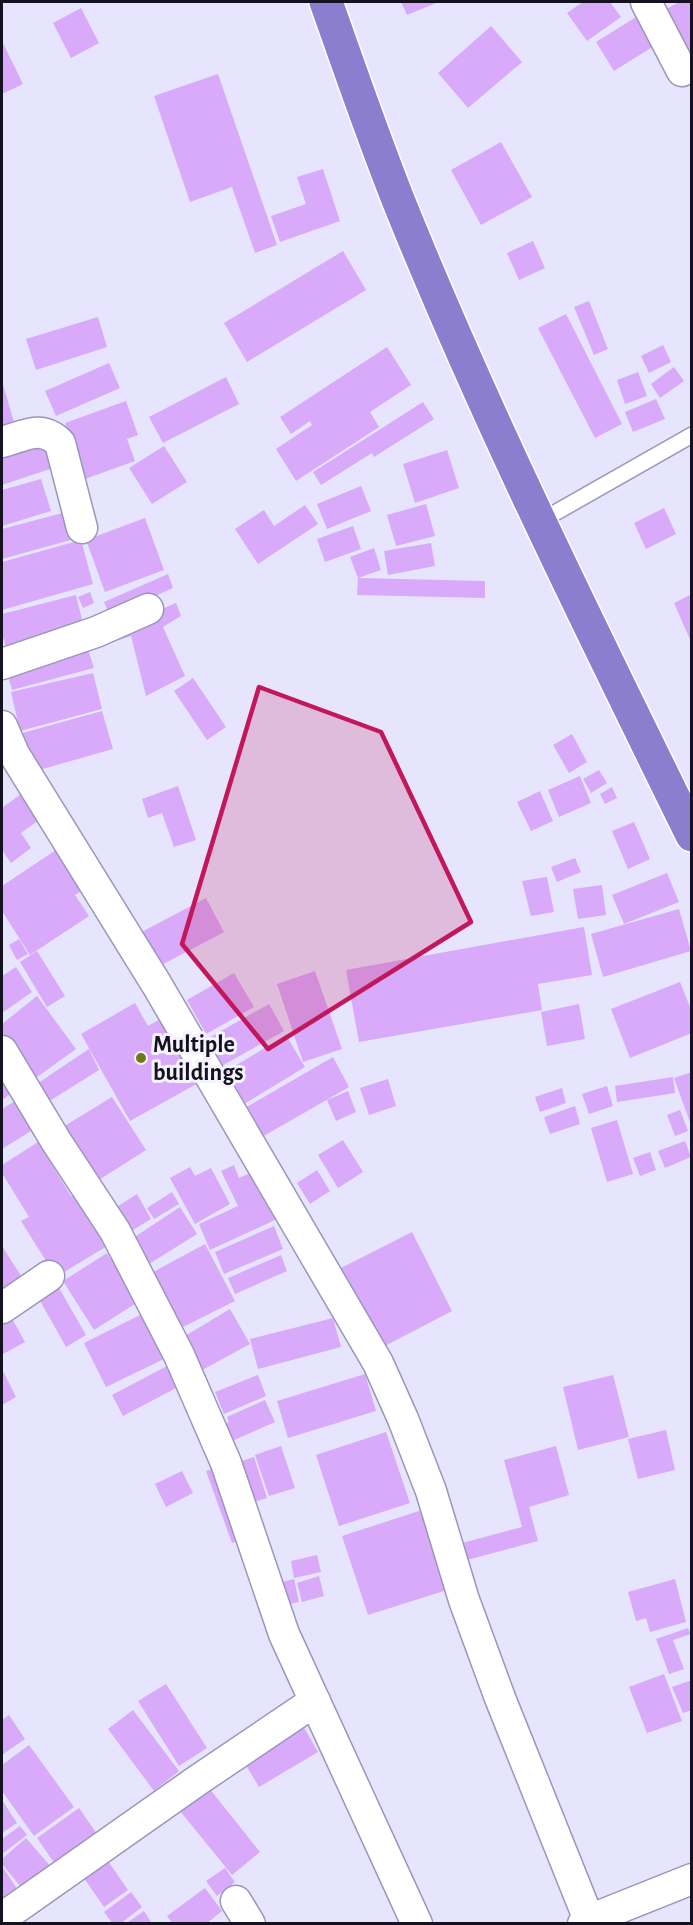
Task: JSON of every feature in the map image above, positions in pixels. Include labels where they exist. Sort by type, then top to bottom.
[{"type":"highway","points":[[326,2],[403,212],[448,318],[539,522],[692,835]]},
{"type":"street","points":[[653,4],[682,71]]},
{"type":"street","points":[[2,442],[41,432],[51,434],[60,443],[82,528]]},
{"type":"street","points":[[2,664],[96,632],[148,609]]},
{"type":"street","points":[[2,726],[14,754],[157,986],[378,1363],[431,1491],[464,1600],[586,1922],[692,1879]]},
{"type":"street","points":[[2,1051],[56,1141],[115,1231],[179,1355],[226,1463],[284,1634],[417,1923]]},
{"type":"street","points":[[2,1308],[49,1276]]},
{"type":"street","points":[[20,1915],[315,1701]]},
{"type":"lane","points":[[539,522],[692,435]]},
{"type":"highlighted area","points":[[259,687],[381,732],[471,922],[268,1049],[182,944]]},
{"type":"building","points":[[401,2],[439,2],[407,15]]},
{"type":"building","points":[[583,2],[610,2],[621,17],[587,41],[567,13]]},
{"type":"building","points":[[679,2],[692,2],[692,58],[665,10]]},
{"type":"building","points":[[81,8],[99,43],[71,58],[53,23]]},
{"type":"building","points":[[644,12],[662,41],[614,71],[596,42]]},
{"type":"building","points":[[491,26],[522,62],[468,108],[438,73]]},
{"type":"building","points":[[2,41],[23,84],[2,94]]},
{"type":"building","points":[[218,74],[277,245],[255,253],[232,187],[190,202],[154,96]]},
{"type":"building","points":[[501,142],[532,197],[481,225],[451,170]]},
{"type":"building","points":[[323,169],[340,221],[280,242],[271,216],[306,204],[297,177]]},
{"type":"building","points":[[533,241],[545,268],[519,280],[507,253]]},
{"type":"building","points":[[343,251],[366,290],[247,362],[224,323]]},
{"type":"building","points":[[589,301],[608,349],[594,355],[574,307]]},
{"type":"building","points":[[566,314],[622,424],[595,438],[538,328]]},
{"type":"building","points":[[98,317],[107,347],[36,370],[26,339]]},
{"type":"building","points":[[663,345],[671,362],[649,373],[641,356]]},
{"type":"building","points":[[387,347],[411,385],[370,412],[379,427],[296,481],[276,449],[312,425],[310,421],[291,434],[280,417]]},
{"type":"building","points":[[109,363],[120,388],[56,416],[45,391]]},
{"type":"building","points":[[674,367],[684,381],[660,398],[651,384]]},
{"type":"building","points":[[638,372],[647,396],[625,404],[617,380]]},
{"type":"building","points":[[226,377],[239,404],[163,443],[149,417]]},
{"type":"building","points":[[2,381],[16,429],[2,433]]},
{"type":"building","points":[[656,399],[665,419],[633,432],[625,412]]},
{"type":"building","points":[[126,401],[138,435],[127,439],[135,461],[85,479],[65,423]]},
{"type":"building","points":[[423,402],[434,419],[374,457],[372,453],[321,485],[313,472]]},
{"type":"building","points":[[42,439],[56,467],[2,485],[2,450]]},
{"type":"building","points":[[164,446],[187,482],[152,504],[129,468]]},
{"type":"building","points":[[447,450],[459,488],[415,503],[403,464]]},
{"type":"building","points":[[41,479],[51,511],[2,526],[2,490]]},
{"type":"building","points":[[361,486],[371,511],[327,529],[317,504]]},
{"type":"building","points":[[426,504],[435,536],[396,546],[387,515]]},
{"type":"building","points":[[305,505],[318,524],[258,564],[235,529],[264,510],[274,526]]},
{"type":"building","points":[[664,508],[676,534],[646,549],[634,523]]},
{"type":"building","points":[[70,511],[78,538],[2,559],[2,529]]},
{"type":"building","points":[[145,518],[164,570],[105,592],[86,540]]},
{"type":"building","points":[[353,526],[361,549],[325,562],[317,539]]},
{"type":"building","points":[[81,540],[93,584],[2,610],[2,562]]},
{"type":"building","points":[[431,543],[435,566],[388,575],[384,551]]},
{"type":"building","points":[[374,548],[381,570],[358,578],[350,557]]},
{"type":"building","points":[[168,574],[173,588],[110,616],[104,602]]},
{"type":"building","points":[[358,578],[485,581],[485,598],[357,595]]},
{"type":"building","points":[[90,592],[94,603],[83,608],[78,597]]},
{"type":"building","points":[[692,594],[692,644],[674,603]]},
{"type":"building","points":[[76,595],[85,632],[7,652],[2,633],[2,614]]},
{"type":"building","points":[[176,603],[181,616],[163,627],[185,676],[146,696],[131,636],[101,646],[100,635]]},
{"type":"building","points":[[87,647],[94,668],[12,690],[7,673]]},
{"type":"building","points":[[93,673],[102,709],[20,731],[11,692]]},
{"type":"building","points":[[193,678],[226,727],[207,740],[174,691]]},
{"type":"building","points":[[102,711],[113,749],[32,772],[19,734]]},
{"type":"building","points":[[572,734],[587,762],[569,773],[553,745]]},
{"type":"building","points":[[599,770],[607,783],[591,793],[583,779]]},
{"type":"building","points":[[580,776],[591,803],[559,817],[548,790]]},
{"type":"building","points":[[178,786],[196,840],[174,847],[162,813],[148,818],[142,799]]},
{"type":"building","points":[[612,787],[617,798],[605,804],[600,794]]},
{"type":"building","points":[[25,791],[43,817],[21,833],[31,848],[11,863],[2,850],[2,808]]},
{"type":"building","points":[[540,791],[553,821],[531,831],[517,802]]},
{"type":"building","points":[[634,822],[650,859],[628,869],[612,831]]},
{"type":"building","points":[[62,846],[89,886],[75,895],[89,916],[30,955],[2,911],[2,886]]},
{"type":"building","points":[[575,858],[581,872],[557,882],[551,867]]},
{"type":"building","points":[[667,873],[679,902],[624,924],[612,895]]},
{"type":"building","points":[[547,877],[554,912],[531,916],[522,881]]},
{"type":"building","points":[[602,885],[606,915],[578,919],[573,889]]},
{"type":"building","points":[[206,898],[224,932],[154,969],[136,935]]},
{"type":"building","points":[[679,909],[691,951],[603,977],[591,934]]},
{"type":"building","points":[[584,927],[592,975],[538,984],[542,1010],[359,1042],[346,970]]},
{"type":"building","points":[[19,939],[28,954],[17,960],[9,945]]},
{"type":"building","points":[[37,951],[65,996],[47,1007],[20,962]]},
{"type":"building","points":[[16,967],[32,992],[2,1013],[2,976]]},
{"type":"building","points":[[315,971],[342,1049],[303,1062],[277,984]]},
{"type":"building","points":[[234,973],[254,1007],[206,1034],[187,1000]]},
{"type":"building","points":[[680,982],[692,1012],[692,1033],[630,1058],[611,1009]]},
{"type":"building","points":[[37,996],[76,1049],[26,1085],[2,1044],[2,1024]]},
{"type":"building","name":"Multiple buildings","points":[[135,1003],[148,1026],[164,1017],[200,1082],[130,1121],[81,1034]]},
{"type":"building","points":[[269,1004],[284,1031],[218,1068],[203,1041]]},
{"type":"building","points":[[579,1004],[585,1039],[547,1046],[541,1012]]},
{"type":"building","points":[[286,1035],[305,1067],[239,1107],[220,1075]]},
{"type":"building","points":[[89,1049],[99,1070],[40,1107],[29,1089]]},
{"type":"building","points":[[333,1057],[349,1087],[262,1137],[245,1108]]},
{"type":"building","points":[[2,1061],[20,1087],[2,1100]]},
{"type":"building","points":[[692,1072],[692,1125],[691,1125],[674,1078]]},
{"type":"building","points":[[673,1077],[675,1093],[617,1102],[615,1086]]},
{"type":"building","points":[[388,1079],[396,1106],[369,1115],[360,1088]]},
{"type":"building","points":[[607,1086],[613,1106],[589,1114],[582,1094]]},
{"type":"building","points":[[562,1088],[566,1103],[540,1112],[535,1097]]},
{"type":"building","points":[[348,1091],[356,1112],[336,1121],[327,1100]]},
{"type":"building","points":[[22,1097],[39,1126],[2,1149],[2,1109]]},
{"type":"building","points":[[112,1097],[146,1150],[91,1185],[58,1130]]},
{"type":"building","points":[[575,1106],[580,1124],[550,1134],[544,1117]]},
{"type":"building","points":[[680,1110],[688,1131],[675,1136],[667,1115]]},
{"type":"building","points":[[617,1120],[633,1174],[607,1182],[591,1128]]},
{"type":"building","points":[[343,1140],[363,1172],[338,1188],[318,1155]]},
{"type":"building","points":[[685,1141],[691,1157],[665,1168],[658,1151]]},
{"type":"building","points":[[38,1142],[71,1196],[80,1191],[112,1243],[56,1277],[21,1221],[29,1217],[2,1173],[2,1165]]},
{"type":"building","points":[[650,1152],[656,1170],[640,1176],[633,1158]]},
{"type":"building","points":[[234,1165],[239,1178],[255,1171],[277,1219],[210,1250],[199,1224],[238,1206],[221,1171]]},
{"type":"building","points":[[190,1167],[195,1176],[211,1168],[230,1204],[195,1224],[170,1178]]},
{"type":"building","points":[[317,1170],[330,1191],[310,1204],[297,1183]]},
{"type":"building","points":[[172,1192],[179,1204],[154,1219],[147,1208]]},
{"type":"building","points":[[137,1194],[151,1219],[123,1236],[109,1212]]},
{"type":"building","points":[[180,1207],[197,1234],[141,1269],[127,1242]]},
{"type":"building","points":[[274,1226],[283,1249],[224,1274],[215,1252]]},
{"type":"building","points":[[412,1232],[452,1311],[381,1348],[341,1268]]},
{"type":"building","points":[[205,1244],[235,1301],[175,1331],[144,1277]]},
{"type":"building","points":[[2,1246],[23,1279],[2,1293]]},
{"type":"building","points":[[107,1253],[138,1302],[94,1330],[63,1281]]},
{"type":"building","points":[[281,1255],[287,1271],[235,1294],[228,1278]]},
{"type":"building","points":[[55,1281],[86,1335],[66,1347],[35,1292]]},
{"type":"building","points":[[230,1309],[250,1344],[195,1374],[180,1339]]},
{"type":"building","points":[[9,1313],[25,1342],[3,1354],[2,1317]]},
{"type":"building","points":[[144,1313],[166,1358],[106,1387],[84,1343]]},
{"type":"building","points":[[333,1318],[341,1347],[258,1369],[250,1339]]},
{"type":"building","points":[[167,1366],[178,1387],[123,1416],[112,1395]]},
{"type":"building","points":[[2,1369],[16,1397],[2,1405]]},
{"type":"building","points":[[365,1374],[376,1411],[288,1438],[277,1401]]},
{"type":"building","points":[[258,1375],[266,1396],[224,1414],[215,1392]]},
{"type":"building","points":[[613,1375],[629,1437],[578,1450],[563,1387]]},
{"type":"building","points":[[265,1400],[275,1422],[232,1441],[217,1428],[229,1422],[227,1417]]},
{"type":"building","points":[[666,1430],[675,1470],[638,1479],[628,1439]]},
{"type":"building","points":[[386,1432],[410,1503],[339,1526],[316,1455]]},
{"type":"building","points":[[281,1446],[295,1488],[269,1496],[255,1455]]},
{"type":"building","points":[[556,1446],[569,1495],[529,1507],[538,1541],[467,1560],[462,1543],[522,1527],[504,1460]]},
{"type":"building","points":[[254,1457],[267,1498],[248,1504],[236,1463]]},
{"type":"building","points":[[220,1466],[245,1538],[232,1543],[206,1471]]},
{"type":"building","points":[[182,1471],[193,1493],[166,1507],[155,1484]]},
{"type":"building","points":[[422,1510],[447,1590],[368,1615],[342,1536]]},
{"type":"building","points":[[317,1555],[321,1572],[294,1578],[291,1561]]},
{"type":"building","points":[[319,1576],[324,1596],[302,1602],[297,1583]]},
{"type":"building","points":[[294,1579],[299,1602],[278,1606],[270,1585]]},
{"type":"building","points":[[675,1579],[686,1622],[650,1632],[646,1618],[636,1621],[628,1592]]},
{"type":"building","points":[[688,1628],[691,1634],[673,1640],[684,1669],[669,1674],[656,1639]]},
{"type":"building","points":[[664,1674],[682,1721],[647,1733],[629,1687]]},
{"type":"building","points":[[692,1680],[692,1710],[683,1713],[672,1687]]},
{"type":"building","points":[[166,1684],[207,1748],[179,1766],[138,1701]]},
{"type":"building","points":[[133,1710],[179,1771],[154,1791],[108,1729]]},
{"type":"building","points":[[9,1715],[25,1739],[2,1755],[2,1720]]},
{"type":"building","points":[[298,1717],[318,1752],[259,1787],[238,1752]]},
{"type":"building","points":[[29,1745],[74,1807],[34,1836],[2,1791],[2,1765]]},
{"type":"building","points":[[205,1783],[260,1852],[232,1875],[176,1806]]},
{"type":"building","points":[[2,1800],[17,1823],[2,1833]]},
{"type":"building","points":[[79,1808],[97,1834],[55,1864],[37,1838]]},
{"type":"building","points":[[20,1826],[27,1835],[2,1854],[2,1839]]},
{"type":"building","points":[[26,1838],[52,1868],[25,1892],[2,1864],[2,1859]]},
{"type":"building","points":[[101,1851],[128,1890],[104,1907],[77,1868]]},
{"type":"building","points":[[2,1866],[19,1892],[2,1903]]},
{"type":"building","points":[[225,1868],[235,1882],[217,1896],[206,1881]]},
{"type":"building","points":[[205,1888],[222,1911],[206,1924],[173,1924],[167,1916]]},
{"type":"building","points":[[131,1892],[142,1907],[120,1924],[113,1924],[104,1912]]},
{"type":"building","points":[[144,1911],[150,1924],[125,1924]]},
{"type":"place","name":"Multiple buildings","points":[[141,1058]]}]
